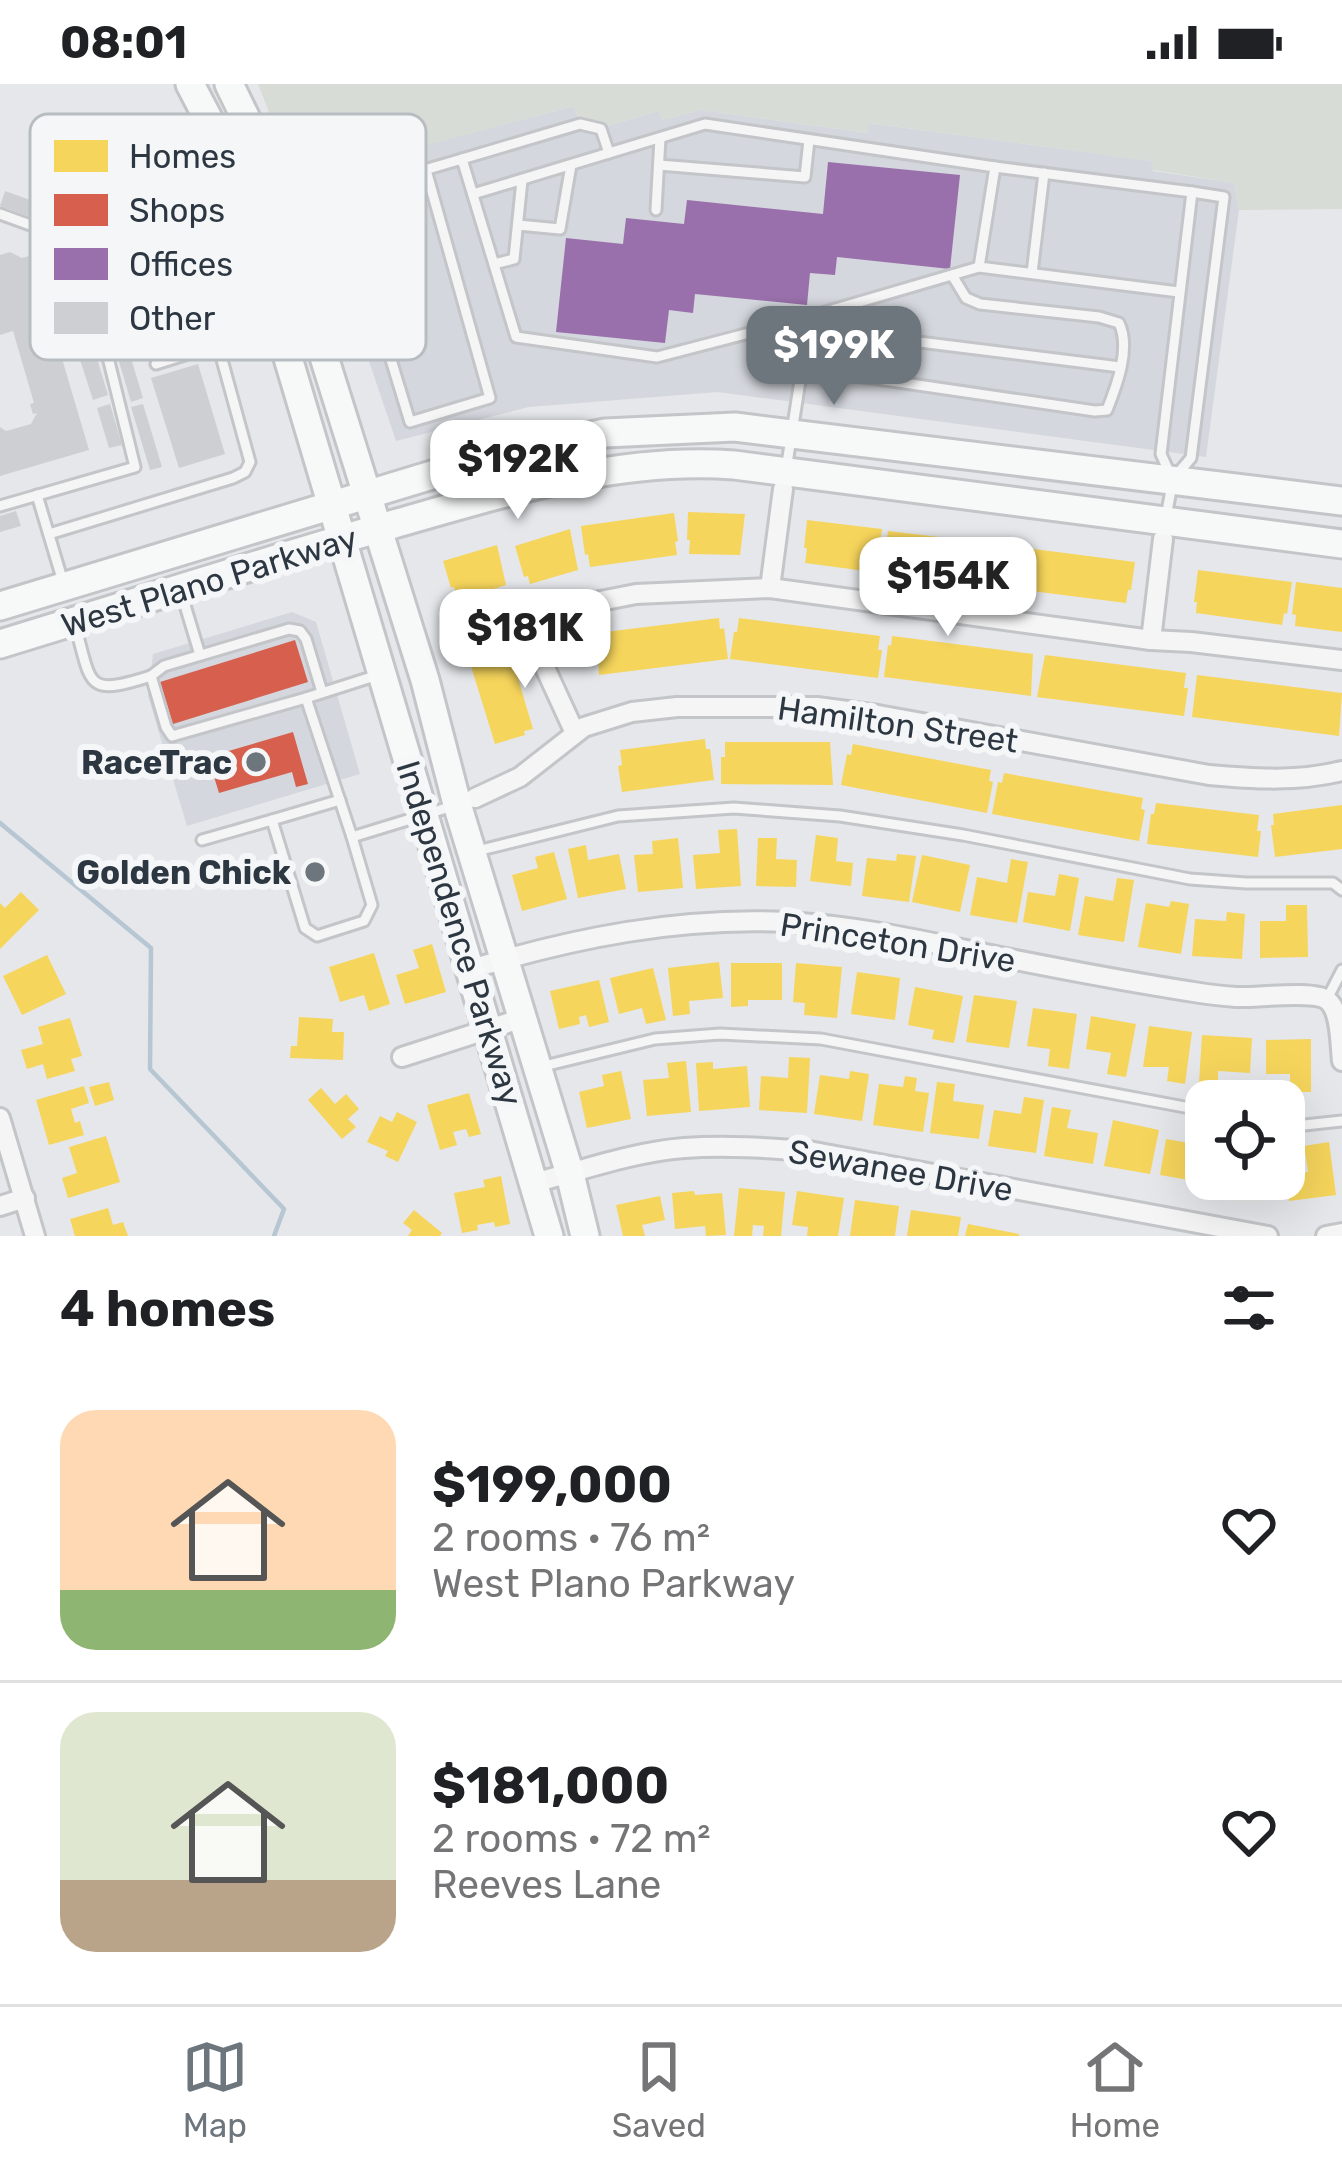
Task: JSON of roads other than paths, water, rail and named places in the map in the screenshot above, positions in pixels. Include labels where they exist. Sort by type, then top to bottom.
[{"type":"main road","name":"Independence Parkway","points":[[190,84],[206,114]]},
{"type":"main road","name":"Independence Parkway","points":[[229,84],[244,114]]},
{"type":"main road","name":"Independence Parkway","points":[[290,360],[549,1236]]},
{"type":"main road","name":"Independence Parkway","points":[[324,360],[466,801],[471,852],[585,1236]]},
{"type":"main road","name":"West Plano Parkway","points":[[0,606],[509,452],[604,433],[735,427],[1342,501]]},
{"type":"main road","name":"West Plano Parkway","points":[[0,644],[511,491],[648,467],[705,463],[784,481],[1164,529],[1342,544]]},
{"type":"main road","points":[[74,622],[80,605],[109,573]]},
{"type":"main road","points":[[36,633],[56,610],[65,587]]},
{"type":"street","points":[[770,588],[784,481]]},
{"type":"street","points":[[1151,640],[1164,529]]},
{"type":"street","points":[[575,733],[546,670],[540,630],[547,619],[570,607],[636,594],[770,588],[1151,640],[1342,660]]},
{"type":"street","name":"Hamilton Street","points":[[466,801],[520,776],[599,720],[676,707],[817,707],[964,728],[1209,775],[1282,779],[1342,771]]},
{"type":"street","name":"Princeton Drive","points":[[471,969],[569,942],[663,926],[789,922],[904,936],[1204,994],[1327,999]]},
{"type":"street","points":[[1327,999],[1334,1009],[1342,1060]]},
{"type":"street","points":[[402,1057],[523,1018]]},
{"type":"street","points":[[0,1118],[35,1236]]},
{"type":"street","name":"Sewanee Drive","points":[[534,1183],[681,1148],[808,1150],[1268,1236]]},
{"type":"street","points":[[0,1206],[25,1198]]},
{"type":"street","points":[[1326,1236],[1342,1233]]},
{"type":"lane","points":[[391,360],[410,422],[490,398],[426,170],[580,124],[601,129],[609,153]]},
{"type":"lane","points":[[473,194],[705,124],[1224,197],[1192,458],[1172,479]]},
{"type":"lane","points":[[656,210],[660,138]]},
{"type":"lane","points":[[658,165],[805,177],[809,140]]},
{"type":"lane","points":[[462,159],[516,338],[657,357],[979,267],[1179,292]]},
{"type":"lane","points":[[518,225],[560,229],[571,165]]},
{"type":"lane","points":[[979,267],[995,167]]},
{"type":"lane","points":[[1032,273],[1044,173]]},
{"type":"lane","points":[[494,264],[514,259],[522,180]]},
{"type":"lane","points":[[1164,529],[1172,479],[1161,454],[1192,191]]},
{"type":"lane","points":[[0,214],[30,225]]},
{"type":"lane","points":[[802,368],[1107,410],[1126,337],[1119,323],[980,304],[966,298],[952,275]]},
{"type":"lane","points":[[835,309],[852,328],[879,337],[1120,367]]},
{"type":"lane","points":[[784,324],[802,368],[784,481]]},
{"type":"lane","points":[[0,506],[135,467],[109,360]]},
{"type":"lane","points":[[156,364],[169,360]]},
{"type":"lane","points":[[49,534],[245,472],[250,461],[222,360]]},
{"type":"lane","points":[[37,495],[65,587]]},
{"type":"lane","points":[[180,589],[200,655]]},
{"type":"lane","points":[[74,622],[92,679],[101,687],[116,688],[151,676],[164,666],[289,628],[306,639],[322,692]]},
{"type":"lane","points":[[151,676],[172,736],[381,674]]},
{"type":"lane","points":[[272,820],[305,928],[317,936],[364,921],[372,904],[306,698]]},
{"type":"lane","points":[[202,841],[340,800]]},
{"type":"lane","points":[[352,837],[466,801]]},
{"type":"lane","points":[[471,852],[618,817],[734,808],[840,816],[1190,879],[1333,883],[1342,890]]},
{"type":"lane","points":[[1327,999],[1342,970]]},
{"type":"lane","points":[[538,1067],[655,1039],[720,1034],[821,1039],[1185,1107]]},
{"type":"lane","points":[[1305,1125],[1342,1121]]},
{"type":"waterway","points":[[0,823],[151,948],[150,1069],[284,1209],[274,1236]]},
{"type":"place","name":"RaceTrac","points":[[256,762]]},
{"type":"place","name":"Golden Chick","points":[[315,872]]}]
